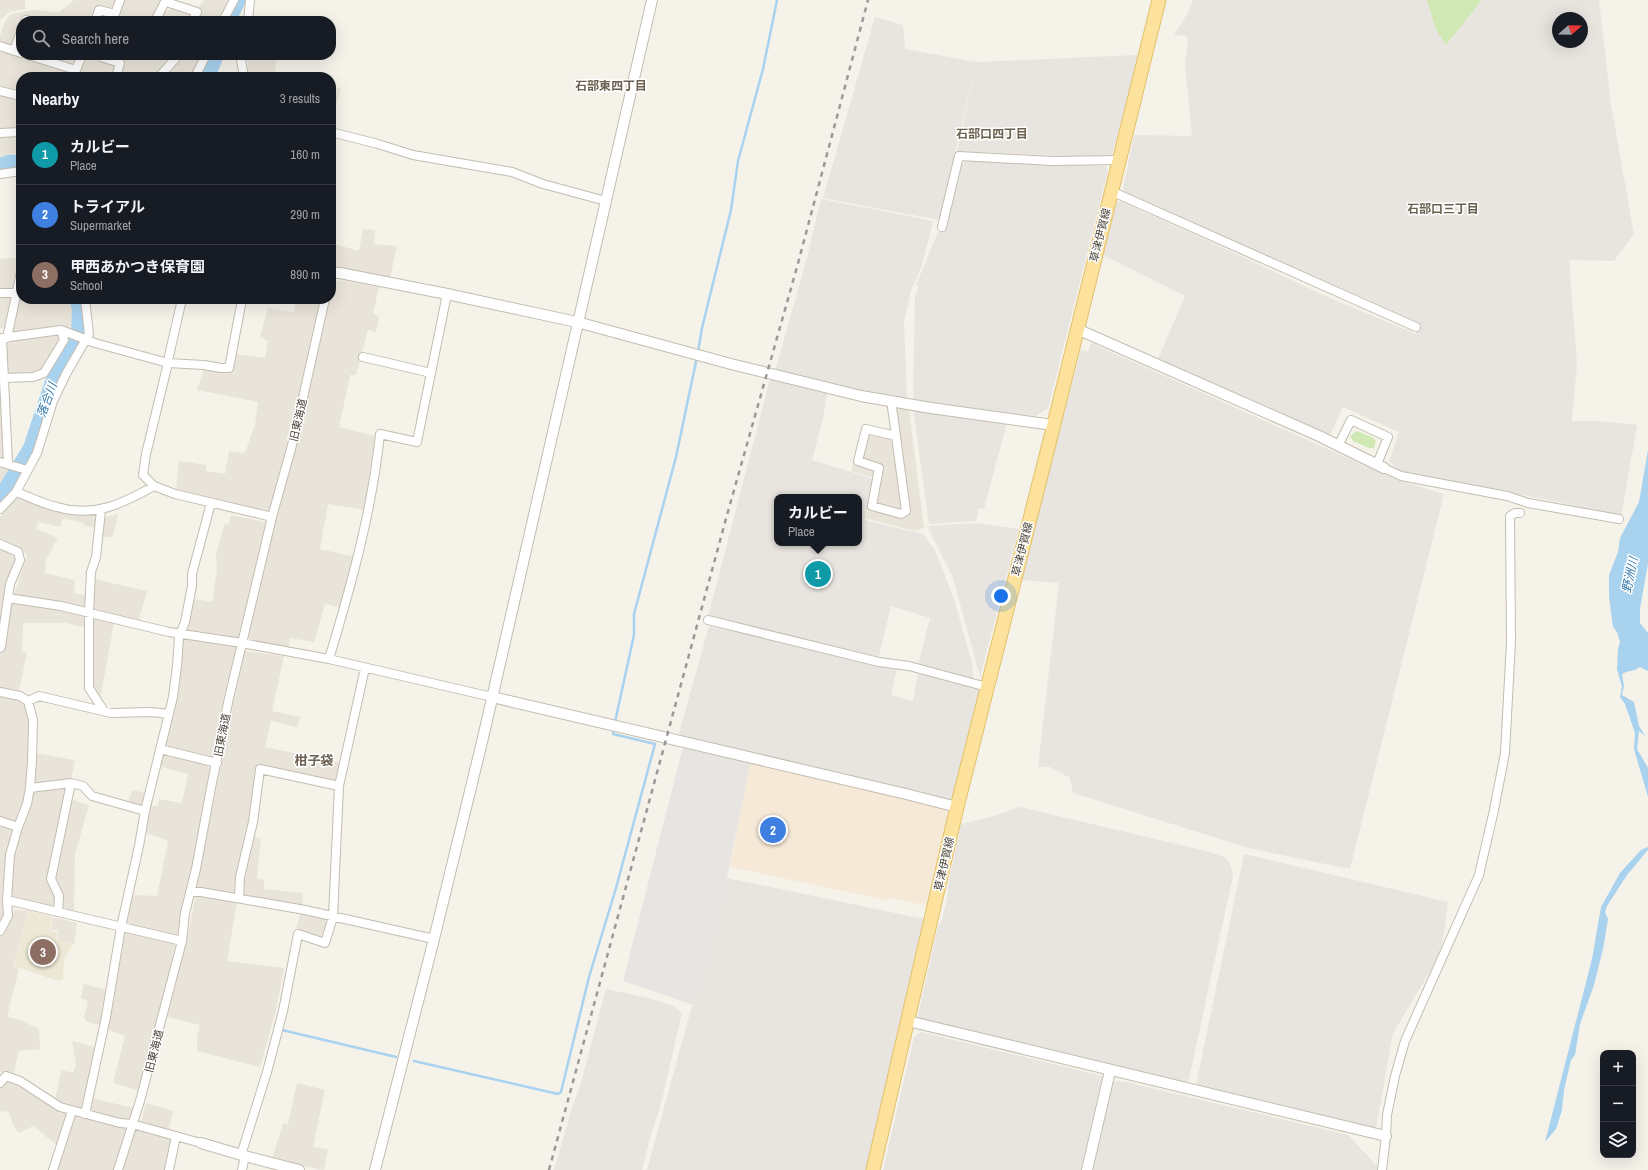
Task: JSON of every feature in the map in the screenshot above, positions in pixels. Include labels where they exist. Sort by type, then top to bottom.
[{"type":"main road","name":"草津伊賀線","points":[[873,1170],[956,807],[1159,0]]},
{"type":"street","points":[[97,16],[99,10],[115,14],[120,0]]},
{"type":"street","points":[[226,16],[234,0]]},
{"type":"street","points":[[375,1170],[434,940],[492,697],[555,428],[577,322],[652,0]]},
{"type":"street","points":[[158,16],[166,1],[197,12],[195,16]]},
{"type":"street","points":[[248,16],[250,1]]},
{"type":"street","points":[[0,46],[16,52]]},
{"type":"street","points":[[44,60],[76,70],[80,60]]},
{"type":"street","points":[[110,60],[120,63],[119,72]]},
{"type":"street","points":[[163,72],[171,60]]},
{"type":"street","points":[[198,72],[204,60]]},
{"type":"street","points":[[240,60],[243,72]]},
{"type":"street","points":[[0,91],[16,95]]},
{"type":"street","points":[[0,133],[16,132]]},
{"type":"street","points":[[336,133],[414,155],[512,172],[543,184],[606,201]]},
{"type":"street","points":[[942,227],[958,156],[1052,161],[1119,160]]},
{"type":"street","points":[[0,174],[16,172]]},
{"type":"street","points":[[1111,191],[1416,327]]},
{"type":"street","points":[[336,274],[446,294],[577,322],[861,396],[1053,425]]},
{"type":"street","points":[[0,293],[16,293],[7,338]]},
{"type":"street","points":[[329,659],[345,607],[370,506],[380,434],[417,442],[446,294]]},
{"type":"street","points":[[0,509],[16,492],[37,452],[53,401],[66,374],[87,339],[89,334],[86,304]]},
{"type":"street","points":[[181,304],[146,454],[143,475],[154,486],[175,494],[272,517]]},
{"type":"street","name":"旧東海道","points":[[118,1170],[149,1072],[182,941],[185,913],[196,869],[211,788],[242,643],[272,517],[294,438],[325,304]]},
{"type":"street","points":[[27,470],[4,463],[4,378],[2,338],[61,330],[95,343],[168,363],[204,364],[221,368],[229,368],[241,305]]},
{"type":"street","points":[[1077,329],[1338,446],[1401,476],[1507,496],[1528,503],[1619,519]]},
{"type":"street","points":[[4,378],[33,377],[44,373],[64,340],[61,330]]},
{"type":"street","points":[[363,357],[431,373]]},
{"type":"street","points":[[891,401],[896,436],[906,511],[901,514],[872,506],[880,468],[858,461],[866,429],[896,436]]},
{"type":"street","points":[[1338,446],[1350,420],[1388,437],[1380,466]]},
{"type":"street","points":[[16,492],[57,508],[78,511],[101,510],[124,502],[154,486]]},
{"type":"street","points":[[85,1114],[106,1017],[121,927],[139,846],[145,811],[169,714],[177,666],[180,634],[185,622],[192,586],[192,574],[211,503]]},
{"type":"street","points":[[101,510],[96,557],[91,572],[89,613],[89,688],[104,712]]},
{"type":"street","points":[[1382,1170],[1387,1115],[1395,1076],[1405,1041],[1479,875],[1494,810],[1504,753],[1511,642],[1510,516],[1515,513],[1520,513]]},
{"type":"street","points":[[0,544],[18,552],[20,560],[10,584],[0,648]]},
{"type":"street","points":[[8,598],[60,606],[180,634],[242,643],[329,659],[956,807]]},
{"type":"street","points":[[708,620],[879,662],[909,666],[987,687]]},
{"type":"street","points":[[242,1170],[243,1156],[283,1011],[298,934],[325,943],[333,917],[339,786],[364,668]]},
{"type":"street","points":[[0,692],[20,696],[28,701],[33,720],[30,788],[27,804],[18,827],[10,855],[7,900],[8,916],[0,931]]},
{"type":"street","points":[[28,701],[39,696],[111,713],[151,712],[169,714]]},
{"type":"street","points":[[160,749],[217,763]]},
{"type":"street","points":[[239,898],[240,877],[253,822],[260,769],[339,786]]},
{"type":"street","points":[[30,788],[71,783],[82,786],[92,796],[145,811]]},
{"type":"street","points":[[58,912],[60,896],[51,879],[71,783]]},
{"type":"street","points":[[0,821],[18,827]]},
{"type":"street","points":[[190,892],[201,892],[305,910],[434,940]]},
{"type":"street","points":[[7,900],[182,941]]},
{"type":"street","points":[[908,1021],[1110,1071],[1386,1136]]},
{"type":"street","points":[[1087,1170],[1110,1071]]},
{"type":"street","points":[[0,1083],[6,1076],[20,1082],[60,1107],[72,1111],[120,1123],[132,1124],[243,1156],[299,1170]]},
{"type":"street","points":[[53,1170],[72,1111]]},
{"type":"street","points":[[169,1170],[176,1136]]},
{"type":"shaded area","points":[[0,0],[25,0],[25,9],[10,12],[0,20]]},
{"type":"shaded area","points":[[74,0],[118,0],[115,10],[98,8],[95,16],[16,16],[16,40],[13,48],[0,44],[0,36],[5,21],[11,14],[33,10],[59,12]]},
{"type":"shaded area","points":[[124,0],[163,0],[155,16],[119,16]]},
{"type":"shaded area","points":[[204,0],[231,0],[223,16],[200,16],[202,13],[199,7]]},
{"type":"shaded area","points":[[1193,0],[1427,0],[1436,30],[1446,45],[1482,0],[1599,0],[1611,105],[1634,234],[1614,261],[1569,260],[1577,365],[1572,421],[1600,421],[1637,425],[1621,518],[1563,503],[1400,471],[1389,461],[1399,432],[1343,407],[1330,435],[1157,361],[1185,296],[1103,255],[1116,203],[1120,201],[1325,296],[1416,334],[1418,322],[1125,193],[1123,188],[1134,135],[1192,136],[1185,64],[1188,41],[1187,36],[1174,35],[1189,11]]},
{"type":"shaded area","points":[[174,8],[192,16],[163,16],[165,12]]},
{"type":"shaded area","points":[[875,17],[903,25],[905,49],[976,62],[1139,55],[1111,158],[957,151],[976,65],[939,220],[823,198]]},
{"type":"shaded area","points":[[0,48],[16,53],[16,60],[36,60],[72,72],[16,72],[16,91],[0,86]]},
{"type":"shaded area","points":[[53,60],[78,60],[75,66]]},
{"type":"shaded area","points":[[83,60],[96,60],[116,66],[114,72],[79,72]]},
{"type":"shaded area","points":[[114,60],[165,60],[170,63],[160,72],[121,72],[123,63]]},
{"type":"shaded area","points":[[179,60],[201,60],[195,72],[171,72]]},
{"type":"shaded area","points":[[248,60],[277,60],[275,72],[247,72]]},
{"type":"shaded area","points":[[336,88],[341,89],[336,106]]},
{"type":"shaded area","points":[[0,94],[16,97],[16,129],[0,130]]},
{"type":"shaded area","points":[[16,135],[16,153],[0,157],[0,136]]},
{"type":"shaded area","points":[[966,160],[1106,166],[1108,171],[1048,408],[1036,416],[913,400],[915,296],[919,286],[916,285],[938,232],[946,229],[962,165]]},
{"type":"shaded area","points":[[821,199],[933,221],[922,265],[911,291],[904,322],[907,399],[853,390],[775,371],[807,258]]},
{"type":"shaded area","points":[[363,229],[375,230],[374,244],[397,246],[390,278],[336,267],[336,245],[359,251]]},
{"type":"shaded area","points":[[0,259],[16,259],[16,281],[14,290],[0,290]]},
{"type":"shaded area","points":[[340,280],[379,287],[373,314],[379,316],[376,332],[368,330],[356,375],[350,375],[339,427],[375,436],[365,510],[328,504],[320,549],[355,557],[342,608],[325,604],[314,642],[290,638],[288,649],[252,643],[248,637],[276,516],[297,443],[327,304],[336,304],[336,281]]},
{"type":"shaded area","points":[[0,297],[10,298],[6,327],[0,328]]},
{"type":"shaded area","points":[[17,304],[73,304],[75,321],[74,332],[16,334],[12,329]]},
{"type":"shaded area","points":[[295,304],[321,304],[281,481],[272,511],[266,511],[176,489],[179,461],[206,465],[206,471],[225,474],[229,451],[245,453],[255,424],[258,402],[197,390],[204,369],[233,372],[235,354],[265,358],[268,341],[260,337],[268,308],[294,312]]},
{"type":"shaded area","points":[[57,335],[60,342],[43,371],[35,374],[13,376],[8,371],[5,348],[11,341]]},
{"type":"shaded area","points":[[1091,343],[1397,480],[1444,494],[1350,869],[1252,849],[1073,793],[1070,778],[1050,767],[1038,767],[1059,583],[1021,580],[1081,349],[1088,352]]},
{"type":"shaded area","points":[[770,379],[827,393],[823,419],[812,460],[874,479],[865,520],[923,534],[935,550],[954,599],[972,663],[974,682],[918,665],[930,618],[891,606],[878,660],[708,617]]},
{"type":"shaded area","points":[[0,380],[5,460],[0,459]]},
{"type":"shaded area","points":[[885,406],[909,409],[924,528],[914,531],[866,518],[875,478],[851,471],[865,426],[889,431],[893,427],[890,412]]},
{"type":"shaded area","points":[[913,408],[1007,422],[984,509],[979,508],[976,521],[929,524]]},
{"type":"shaded area","points":[[0,465],[14,468],[0,494]]},
{"type":"shaded area","points":[[16,499],[24,499],[68,514],[99,513],[97,528],[84,526],[83,523],[63,518],[60,527],[39,522],[36,529],[58,538],[46,560],[45,573],[75,580],[74,593],[87,596],[86,609],[14,595],[27,554],[0,542],[0,517]]},
{"type":"shaded area","points":[[118,514],[113,537],[101,537],[105,517]]},
{"type":"shaded area","points":[[231,515],[269,523],[239,640],[184,630],[194,599],[212,602],[217,570],[216,555],[224,524],[228,525]]},
{"type":"shaded area","points":[[977,523],[1019,529],[980,677],[953,578],[927,526]]},
{"type":"shaded area","points":[[0,547],[16,554],[17,559],[0,635]]},
{"type":"shaded area","points":[[94,579],[147,591],[138,622],[96,612],[92,608]]},
{"type":"shaded area","points":[[10,601],[53,607],[86,615],[87,628],[66,623],[23,623],[22,652],[27,653],[19,690],[0,687],[0,652],[3,649]]},
{"type":"shaded area","points":[[92,618],[114,623],[101,695],[97,695],[92,684]]},
{"type":"shaded area","points":[[709,626],[897,668],[891,695],[913,701],[918,673],[980,690],[952,800],[681,736],[679,733]]},
{"type":"shaded area","points":[[184,636],[237,645],[224,695],[214,761],[164,748]]},
{"type":"shaded area","points":[[244,651],[284,656],[272,711],[300,717],[297,727],[271,721],[265,747],[341,763],[337,784],[258,764],[237,897],[196,890]]},
{"type":"shaded area","points":[[0,696],[22,699],[29,709],[32,737],[25,801],[17,824],[0,819]]},
{"type":"shaded area","points":[[683,747],[751,761],[727,878],[693,1005],[623,981]]},
{"type":"shaded area","points":[[161,752],[213,764],[178,937],[125,925],[132,895],[157,896],[168,841],[144,832],[150,806],[158,806],[159,799],[182,803],[188,774],[158,766]]},
{"type":"shaded area","points":[[36,753],[75,760],[71,780],[34,785]]},
{"type":"shaded area","points":[[751,761],[944,808],[947,817],[929,906],[891,898],[886,900],[730,867]]},
{"type":"shaded area","points":[[68,788],[49,880],[56,897],[56,910],[10,899],[13,853],[32,791],[37,789]]},
{"type":"shaded area","points":[[132,790],[146,793],[143,808],[128,804]]},
{"type":"shaded area","points":[[70,799],[89,805],[75,854],[74,914],[62,912],[54,880]]},
{"type":"shaded area","points":[[1020,807],[1210,852],[1226,858],[1231,867],[1233,876],[1188,1083],[917,1020],[938,926],[942,920],[948,894],[948,884],[961,824],[991,817]]},
{"type":"shaded area","points":[[0,824],[15,828],[6,915],[0,928]]},
{"type":"shaded area","points":[[251,835],[261,839],[257,878],[264,880],[264,889],[302,893],[303,906],[239,896]]},
{"type":"shaded area","points":[[1244,854],[1448,902],[1441,953],[1393,1033],[1376,1128],[1196,1085]]},
{"type":"shaded area","points":[[727,878],[924,919],[866,1170],[647,1170]]},
{"type":"shaded area","points":[[196,894],[237,902],[227,961],[284,968],[276,1010],[260,1067],[197,1051],[197,1037],[200,1025],[167,1017],[187,939]]},
{"type":"shaded area","points":[[15,910],[28,911],[13,967],[19,969],[7,1017],[20,1020],[39,1029],[40,1049],[19,1051],[13,1076],[0,1072],[0,940],[1,934]]},
{"type":"shaded area","points":[[28,910],[52,917],[50,930],[57,932],[57,941],[73,944],[64,960],[63,980],[55,980],[14,966]]},
{"type":"shaded area","points":[[301,912],[329,918],[324,939],[296,928]]},
{"type":"shaded area","points":[[53,917],[77,923],[74,944],[58,941],[58,930],[51,930]]},
{"type":"shaded area","points":[[128,932],[175,944],[164,1002],[140,1091],[113,1083],[125,1036],[106,1029],[113,999],[123,934]]},
{"type":"shaded area","points":[[84,984],[106,990],[101,1025],[87,1022],[84,1018],[88,1001],[81,998]]},
{"type":"shaded area","points":[[606,989],[649,998],[673,1006],[682,1013],[660,1108],[651,1134],[642,1170],[554,1170],[571,1111],[580,1086]]},
{"type":"shaded area","points":[[921,1032],[1103,1076],[1081,1170],[883,1170],[914,1037]]},
{"type":"shaded area","points":[[72,1041],[96,1047],[84,1112],[55,1101],[61,1070],[73,1073],[76,1064]]},
{"type":"shaded area","points":[[7,1080],[20,1084],[69,1112],[59,1147],[33,1126],[19,1133],[13,1125],[9,1112],[0,1111],[0,1087]]},
{"type":"shaded area","points":[[1113,1081],[1126,1082],[1348,1135],[1379,1168],[1379,1170],[1093,1170]]},
{"type":"shaded area","points":[[297,1083],[325,1090],[313,1147],[328,1149],[324,1170],[272,1159],[283,1123],[288,1124]]},
{"type":"shaded area","points":[[91,1098],[134,1108],[130,1121],[87,1112]]},
{"type":"shaded area","points":[[146,1103],[173,1111],[169,1130],[141,1122]]},
{"type":"shaded area","points":[[73,1114],[127,1128],[115,1170],[57,1170]]},
{"type":"shaded area","points":[[134,1127],[173,1138],[167,1170],[123,1170]]},
{"type":"green space","points":[[1427,0],[1482,0],[1446,45],[1436,30]]},
{"type":"green space","points":[[1357,431],[1372,437],[1376,441],[1374,448],[1369,448],[1353,441],[1350,436]]},
{"type":"water","name":"野洲川","points":[[1648,450],[1648,563],[1640,609],[1640,623],[1648,633],[1648,671],[1640,667],[1636,670],[1622,674],[1624,686],[1622,695],[1634,702],[1639,726],[1645,736],[1639,731],[1637,749],[1648,768],[1648,797],[1634,749],[1635,733],[1625,704],[1620,697],[1622,687],[1617,669],[1618,649],[1620,642],[1617,632],[1613,627],[1609,597],[1609,575],[1618,552],[1620,538],[1639,502]]},
{"type":"water","points":[[1648,847],[1648,850],[1627,875],[1607,906],[1605,912],[1608,919],[1603,949],[1594,985],[1580,1024],[1575,1055],[1571,1060],[1564,1090],[1562,1110],[1556,1129],[1545,1142],[1592,959],[1601,907],[1620,873],[1641,850]]},
{"type":"waterway","name":"落合川","points":[[231,16],[239,0]]},
{"type":"waterway","points":[[698,352],[702,328],[731,210],[738,161],[763,69],[777,0]]},
{"type":"waterway","name":"落合川","points":[[210,72],[215,60]]},
{"type":"waterway","points":[[0,165],[16,161]]},
{"type":"waterway","name":"落合川","points":[[0,497],[30,448],[52,382],[78,334],[78,304]]},
{"type":"waterway","points":[[615,722],[634,635],[634,614],[676,457],[697,357]]},
{"type":"waterway","points":[[414,1061],[558,1094],[561,1092],[589,977],[616,888],[655,744],[613,734],[614,727]]},
{"type":"waterway","points":[[282,1030],[396,1057]]},
{"type":"railway","points":[[549,1170],[727,515],[797,267],[868,0]]},
{"type":"place","name":"カルビー","points":[[818,574]]},
{"type":"place","name":"トライアル","points":[[773,830]]},
{"type":"place","name":"甲西あかつき保育園","points":[[43,952]]},
{"type":"district","name":"石部東四丁目","points":[[611,86]]},
{"type":"district","name":"石部口四丁目","points":[[992,134]]},
{"type":"district","name":"石部口三丁目","points":[[1443,209]]},
{"type":"district","name":"柑子袋","points":[[314,760]]}]
